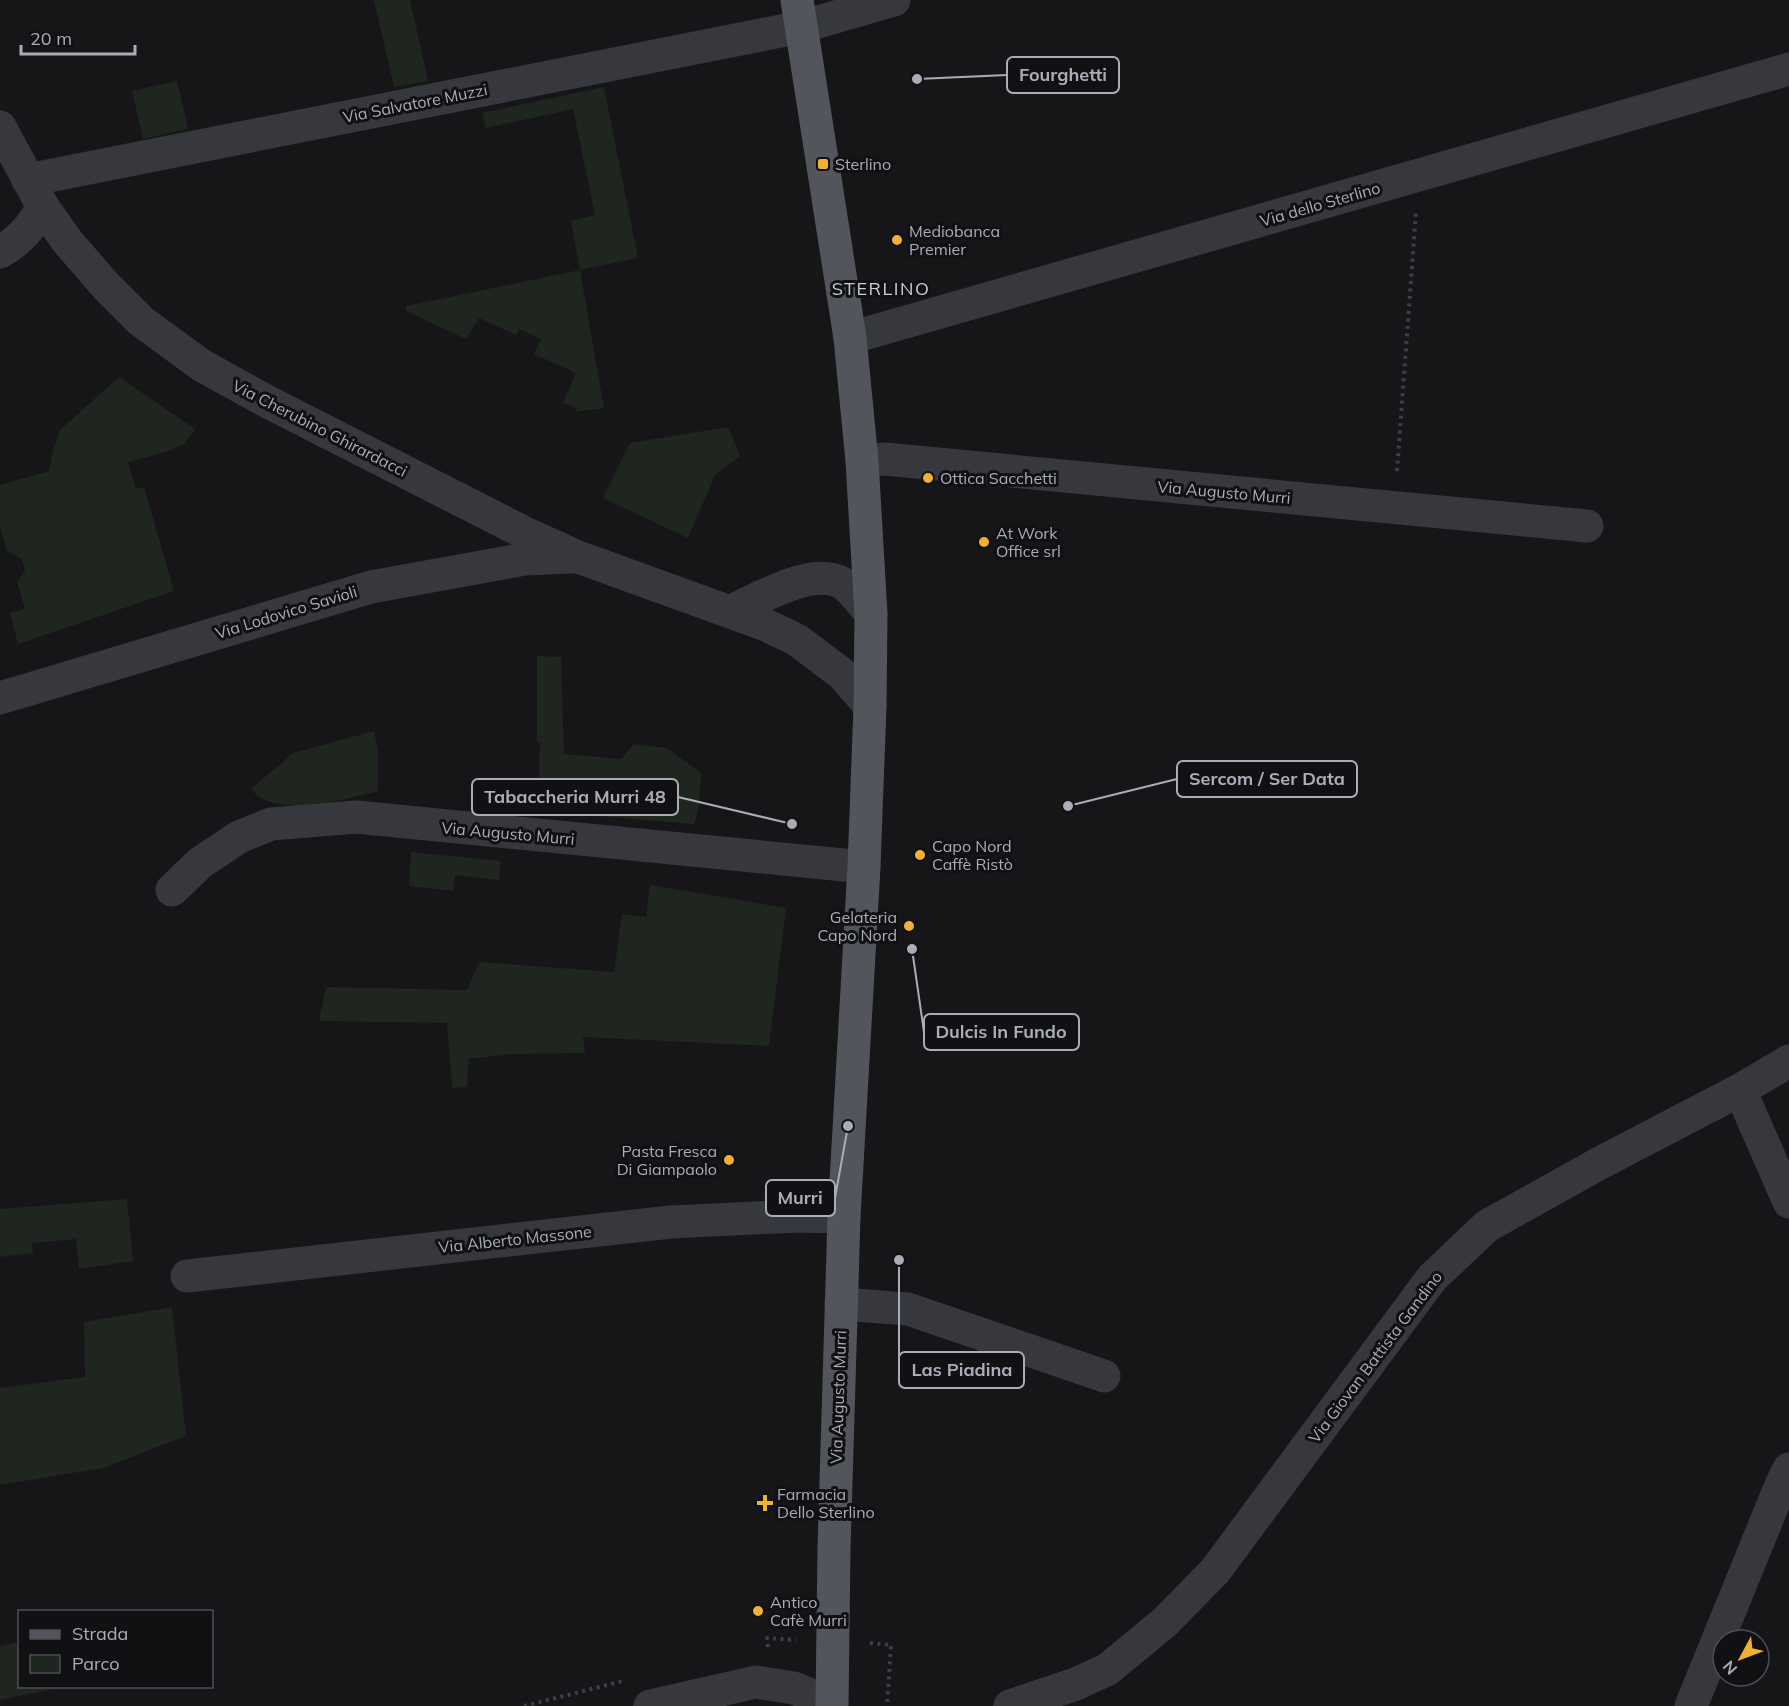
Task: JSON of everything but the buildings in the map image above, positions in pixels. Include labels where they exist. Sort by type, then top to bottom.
[{"type":"main road","name":"Via Augusto Murri","points":[[799,13],[850,338],[862,461],[871,614],[864,867],[844,1217],[834,1548],[832,1706]]},
{"type":"street","name":"Via Salvatore Muzzi","points":[[36,194],[799,13],[894,0]]},
{"type":"street","name":"Via dello Sterlino","points":[[850,338],[1789,69]]},
{"type":"street","name":"Via Cherubino Ghirardacci","points":[[0,127],[36,194],[67,241],[106,286],[141,321],[201,365],[268,402],[525,533],[578,557],[731,611],[797,640],[842,674],[870,706]]},
{"type":"street","points":[[0,252],[11,246],[32,226],[36,194]]},
{"type":"street","name":"Via Augusto Murri","points":[[862,461],[897,460],[1587,526]]},
{"type":"street","name":"Via Lodovico Savioli","points":[[0,698],[371,587],[525,559],[578,557]]},
{"type":"street","points":[[731,611],[796,582],[821,579],[841,583],[871,614]]},
{"type":"street","name":"Via Augusto Murri","points":[[172,890],[200,863],[239,837],[271,824],[356,818],[864,867]]},
{"type":"street","name":"Via Giovan Battista Gandino","points":[[1010,1706],[1076,1684],[1108,1669],[1173,1614],[1215,1571],[1432,1278],[1487,1226],[1600,1163],[1740,1090],[1789,1060]]},
{"type":"street","points":[[1740,1090],[1789,1202]]},
{"type":"street","name":"Via Alberto Massone","points":[[187,1276],[671,1222],[797,1216],[844,1217]]},
{"type":"street","points":[[841,1304],[908,1309],[1104,1376]]},
{"type":"street","points":[[1691,1706],[1789,1469]]},
{"type":"street","points":[[650,1706],[756,1682],[794,1688],[806,1693],[819,1706]]},
{"type":"path","points":[[1396,482],[1419,175]]},
{"type":"green space","points":[[374,0],[410,0],[428,81],[394,87]]},
{"type":"green space","points":[[177,81],[188,129],[143,139],[132,91]]},
{"type":"green space","points":[[604,87],[638,258],[580,270],[571,221],[595,215],[573,109],[486,128],[482,113]]},
{"type":"green space","points":[[580,270],[604,408],[575,412],[577,408],[563,403],[576,373],[534,354],[541,339],[519,329],[516,335],[479,318],[466,339],[406,311],[406,306]]},
{"type":"green space","points":[[119,377],[195,429],[184,444],[166,452],[128,462],[136,489],[144,487],[174,591],[18,644],[10,613],[25,609],[17,582],[25,571],[22,559],[7,551],[0,528],[0,485],[49,471],[60,430]]},
{"type":"green space","points":[[728,427],[740,456],[715,475],[688,538],[603,498],[630,443]]},
{"type":"green space","points":[[537,656],[561,657],[564,754],[621,759],[634,744],[667,748],[701,773],[699,806],[694,824],[538,811],[540,743],[537,742]]},
{"type":"green space","points":[[374,731],[378,753],[378,791],[330,802],[293,805],[276,804],[262,798],[251,789],[293,753]]},
{"type":"green space","points":[[411,852],[501,861],[499,880],[455,875],[453,891],[409,886]]},
{"type":"green space","points":[[650,885],[786,908],[769,1046],[583,1037],[585,1053],[512,1054],[469,1059],[467,1087],[452,1088],[447,1023],[319,1021],[326,987],[467,990],[479,962],[614,972],[622,914],[646,917]]},
{"type":"green space","points":[[127,1199],[133,1261],[79,1269],[76,1239],[32,1243],[33,1253],[0,1257],[0,1209]]},
{"type":"green space","points":[[172,1307],[186,1436],[103,1468],[0,1485],[0,1388],[85,1377],[84,1322]]},
{"type":"green space","points":[[18,1642],[18,1688],[59,1688],[0,1700],[0,1646]]},
{"type":"place","name":"Fourghetti","points":[[917,79]]},
{"type":"place","name":"Sterlino","points":[[823,164]]},
{"type":"place","name":"Mediobanca Premier","points":[[897,240]]},
{"type":"place","name":"Ottica Sacchetti","points":[[928,478]]},
{"type":"place","name":"At Work Office srl","points":[[984,542]]},
{"type":"place","name":"Sercom / Ser Data","points":[[1068,806]]},
{"type":"place","name":"Tabaccheria Murri 48","points":[[792,824]]},
{"type":"place","name":"Capo Nord Caffè Ristò","points":[[920,855]]},
{"type":"place","name":"Gelateria Capo Nord","points":[[909,926]]},
{"type":"place","name":"Dulcis In Fundo","points":[[912,949]]},
{"type":"place","name":"Murri","points":[[848,1126]]},
{"type":"place","name":"Pasta Fresca Di Giampaolo","points":[[729,1160]]},
{"type":"place","name":"Las Piadina","points":[[899,1260]]},
{"type":"place","name":"Farmacia Dello Sterlino","points":[[765,1503]]},
{"type":"place","name":"Antico Cafè Murri","points":[[758,1611]]},
{"type":"district","name":"STERLINO","points":[[881,289]]}]
